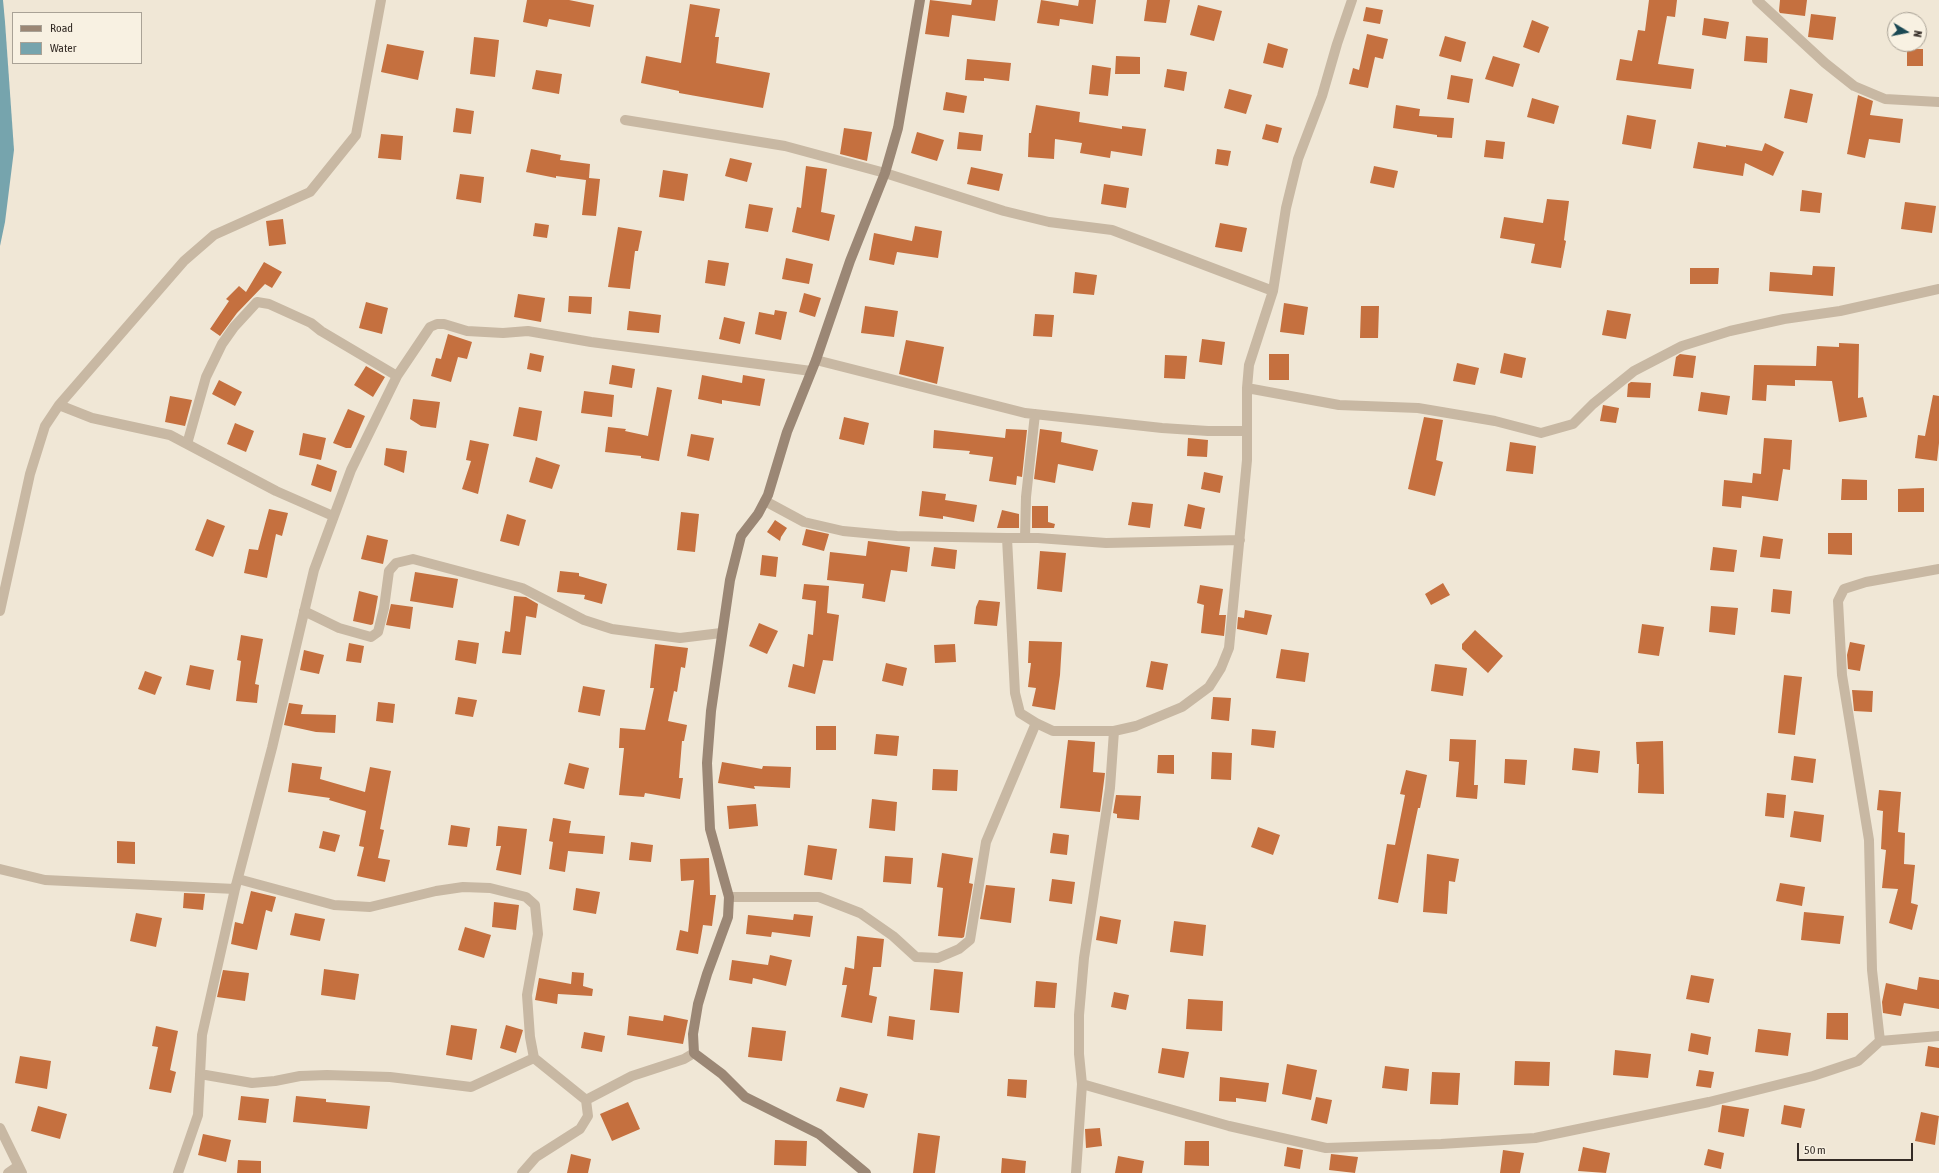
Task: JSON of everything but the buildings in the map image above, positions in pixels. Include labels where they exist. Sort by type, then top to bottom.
[{"type":"main road","points":[[866,1173],[819,1134],[746,1097],[722,1074],[694,1053],[693,1034],[698,1004],[728,917],[729,896],[710,829],[707,763],[710,711],[730,580],[741,536],[758,514],[765,501],[787,432],[816,360],[850,261],[886,174],[898,128],[920,0]]},
{"type":"street","points":[[0,611],[30,474],[45,426],[59,405],[184,261],[214,235],[310,192],[356,135],[381,0]]},
{"type":"street","points":[[1007,538],[1015,693],[1020,713],[1036,723],[1053,731],[1114,731],[1136,726],[1182,707],[1209,687],[1222,668],[1229,648],[1240,540],[1247,460],[1247,388],[1249,364],[1273,291],[1286,208],[1298,159],[1322,96],[1352,0]]},
{"type":"street","points":[[1757,0],[1825,63],[1854,86],[1885,99],[1939,102]]},
{"type":"street","points":[[625,120],[785,146],[886,174],[1004,211],[1049,222],[1112,230],[1273,291]]},
{"type":"street","points":[[1247,388],[1339,405],[1418,408],[1495,421],[1541,433],[1573,424],[1593,404],[1634,371],[1682,346],[1730,331],[1840,311],[1939,289]]},
{"type":"street","points":[[186,444],[206,377],[219,350],[234,327],[257,302],[269,304],[311,323],[321,331],[397,376]]},
{"type":"street","points":[[178,1173],[198,1115],[202,1035],[236,884],[272,748],[314,570],[351,470],[397,376],[430,327],[437,324],[444,324],[467,331],[503,333],[528,331],[591,342],[811,371]]},
{"type":"street","points":[[816,360],[1025,413],[1162,428],[1208,431],[1247,431]]},
{"type":"street","points":[[59,405],[92,418],[170,434],[186,444],[276,491],[333,516]]},
{"type":"street","points":[[1025,538],[1026,497],[1035,414]]},
{"type":"street","points":[[765,501],[804,522],[843,531],[897,536],[1025,538],[1106,543],[1240,540]]},
{"type":"street","points":[[304,611],[338,628],[372,637],[378,632],[384,608],[389,571],[396,563],[413,559],[522,588],[584,620],[612,629],[680,638],[721,633]]},
{"type":"street","points":[[1880,1041],[1872,970],[1869,840],[1842,675],[1838,601],[1844,589],[1878,580],[1939,569]]},
{"type":"street","points":[[729,896],[819,897],[860,913],[893,936],[916,957],[938,958],[959,949],[970,940],[986,842],[1036,723]]},
{"type":"street","points":[[1076,1173],[1082,1084],[1079,1054],[1079,1022],[1082,979],[1110,788],[1114,731]]},
{"type":"street","points":[[0,869],[45,880],[236,884],[334,905],[370,906],[436,891],[464,887],[490,888],[526,897],[535,905],[538,934],[527,995],[530,1037],[534,1058],[586,1100],[588,1116],[580,1129],[536,1157],[522,1173]]},
{"type":"street","points":[[1082,1084],[1229,1126],[1326,1148],[1441,1144],[1535,1138],[1709,1102],[1813,1076],[1858,1061],[1880,1041],[1939,1036]]},
{"type":"street","points":[[586,1100],[632,1076],[684,1058],[694,1053]]},
{"type":"street","points":[[200,1074],[252,1083],[275,1081],[300,1076],[327,1074],[390,1076],[472,1087],[534,1058]]},
{"type":"street","points":[[0,1128],[20,1169],[8,1173]]},
{"type":"water","points":[[0,0],[3,0],[14,150],[5,222],[0,246]]}]
